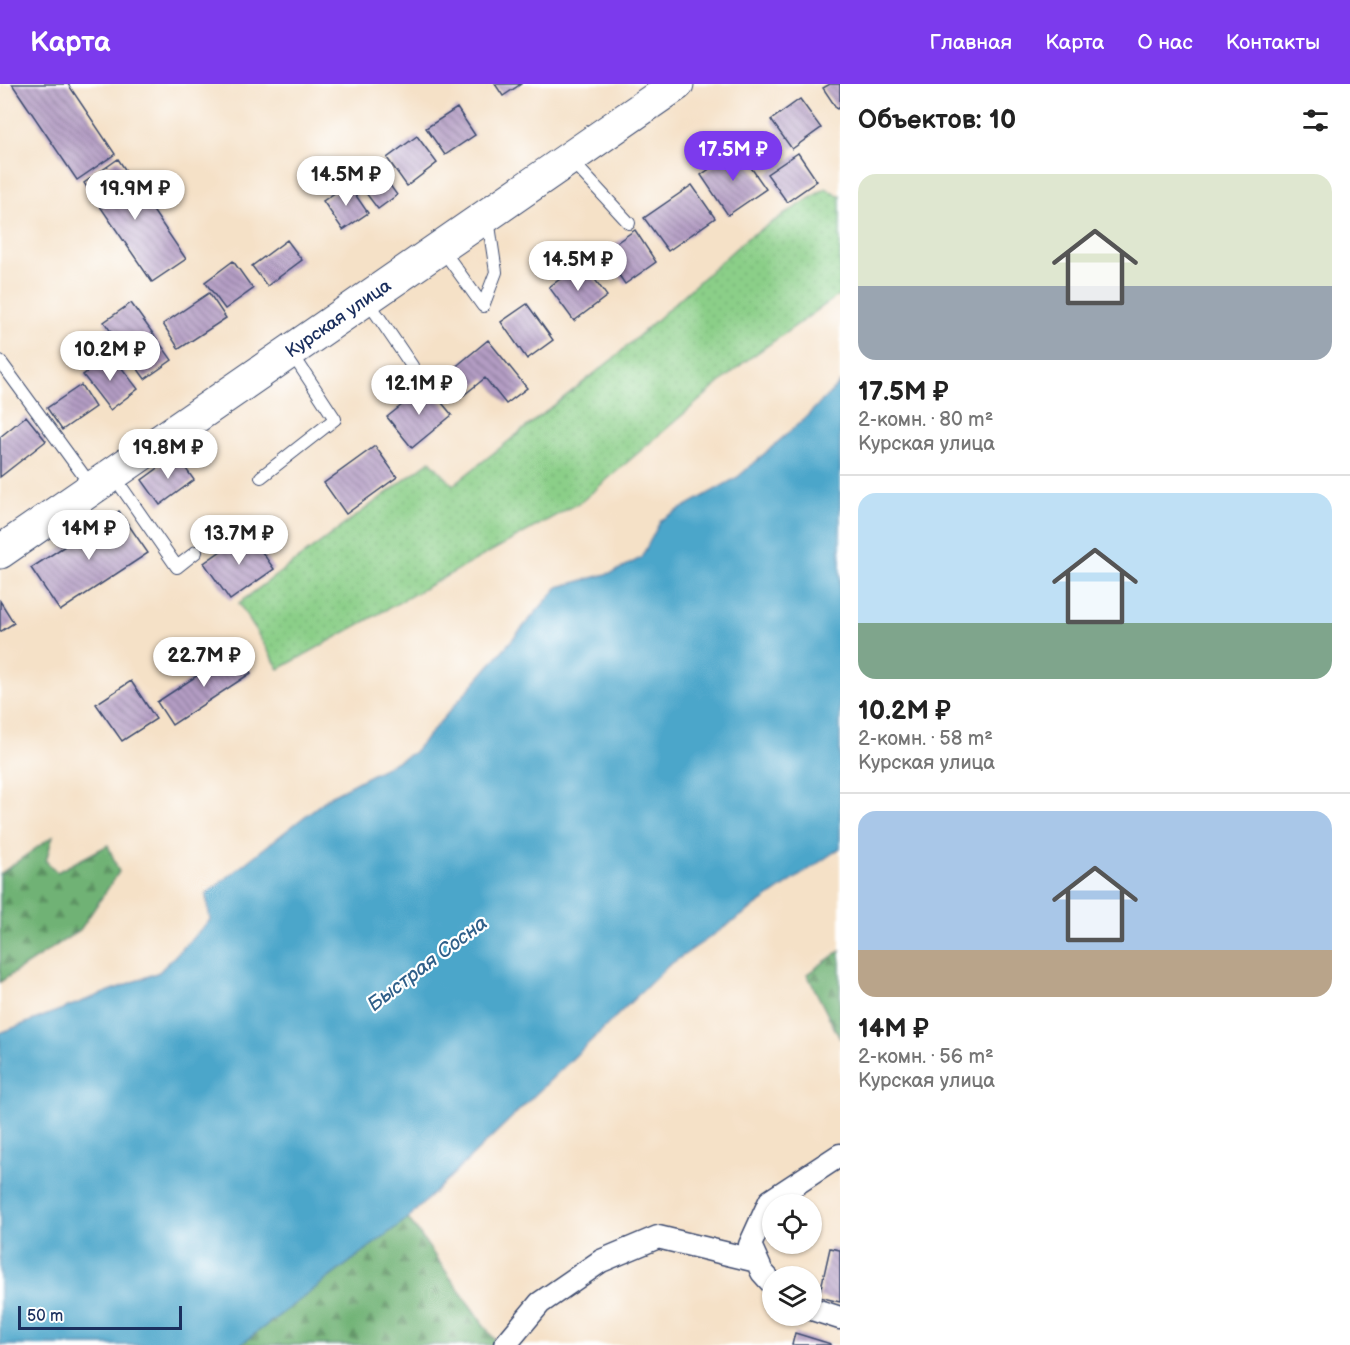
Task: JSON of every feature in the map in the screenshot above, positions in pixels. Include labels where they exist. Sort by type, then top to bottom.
[{"type":"street","name":"Курская улица","points":[[0,552],[677,84]]},
{"type":"street","points":[[762,1272],[750,1245],[770,1201],[840,1155]]},
{"type":"street","points":[[505,1345],[540,1303],[601,1261],[658,1237],[757,1261]]},
{"type":"street","points":[[822,1312],[840,1318]]},
{"type":"lane","points":[[569,159],[629,223]]},
{"type":"lane","points":[[441,247],[483,306],[496,272],[488,215]]},
{"type":"lane","points":[[366,299],[412,366]]},
{"type":"lane","points":[[261,477],[335,419],[290,351]]},
{"type":"lane","points":[[0,361],[177,567],[196,552]]},
{"type":"green space","points":[[826,188],[840,195],[840,294],[743,363],[582,501],[279,669],[239,603],[430,461],[453,485],[614,358],[746,239]]},
{"type":"green space","points":[[53,836],[46,861],[57,872],[108,845],[119,872],[80,930],[0,982],[0,874]]},
{"type":"green space","points":[[840,951],[840,1039],[807,974]]},
{"type":"green space","points":[[408,1218],[498,1345],[240,1345]]},
{"type":"water","name":"Быстрая Сосна","points":[[840,383],[840,848],[668,966],[408,1218],[240,1345],[0,1345],[0,1033],[159,972],[210,920],[206,894],[332,795],[413,753],[558,587],[614,572],[641,558],[661,520],[738,477],[804,419]]},
{"type":"building","points":[[12,84],[68,84],[115,154],[77,180]]},
{"type":"building","points":[[495,84],[521,84],[503,96]]},
{"type":"building","points":[[830,84],[840,84],[840,107],[837,109],[823,88]]},
{"type":"building","points":[[800,99],[821,128],[792,149],[771,120]]},
{"type":"building","points":[[457,108],[475,135],[445,155],[426,128]]},
{"type":"building","points":[[417,136],[437,163],[407,186],[387,158]]},
{"type":"building","points":[[738,149],[766,189],[728,215],[701,175]]},
{"type":"building","points":[[798,153],[817,181],[787,202],[767,174]]},
{"type":"building","points":[[118,159],[186,259],[152,282],[84,183]]},
{"type":"building","points":[[379,170],[397,195],[378,209],[359,184]]},
{"type":"building","points":[[348,184],[368,213],[343,230],[323,201]]},
{"type":"building","points":[[692,185],[715,218],[668,251],[644,218]]},
{"type":"building","points":[[635,230],[656,262],[625,284],[603,252]]},
{"type":"building","points":[[287,240],[302,260],[267,286],[252,266]]},
{"type":"building","points":[[233,261],[253,289],[225,309],[205,282]]},
{"type":"building","points":[[583,263],[607,296],[574,321],[549,287]]},
{"type":"building","points":[[209,293],[226,318],[179,349],[163,324]]},
{"type":"building","points":[[131,303],[172,360],[145,379],[104,322]]},
{"type":"building","points":[[527,304],[553,340],[527,359],[501,322]]},
{"type":"building","points":[[488,340],[527,388],[506,404],[485,378],[459,399],[442,378]]},
{"type":"building","points":[[111,354],[138,389],[110,410],[83,375]]},
{"type":"building","points":[[81,385],[95,407],[62,430],[47,408]]},
{"type":"building","points":[[427,385],[452,415],[412,448],[387,417]]},
{"type":"building","points":[[26,416],[46,441],[0,477],[0,437]]},
{"type":"building","points":[[375,446],[397,477],[346,514],[324,483]]},
{"type":"building","points":[[176,455],[194,480],[160,505],[142,480]]},
{"type":"building","points":[[119,511],[148,553],[60,611],[31,568]]},
{"type":"building","points":[[248,532],[274,569],[230,600],[204,563]]},
{"type":"building","points":[[0,601],[14,623],[0,632]]},
{"type":"building","points":[[236,650],[251,673],[172,725],[157,702]]},
{"type":"building","points":[[131,681],[156,719],[122,741],[96,704]]},
{"type":"building","points":[[830,1248],[840,1250],[840,1302],[822,1298],[822,1284]]},
{"type":"building","points":[[795,1333],[831,1344],[831,1345],[792,1345]]}]
